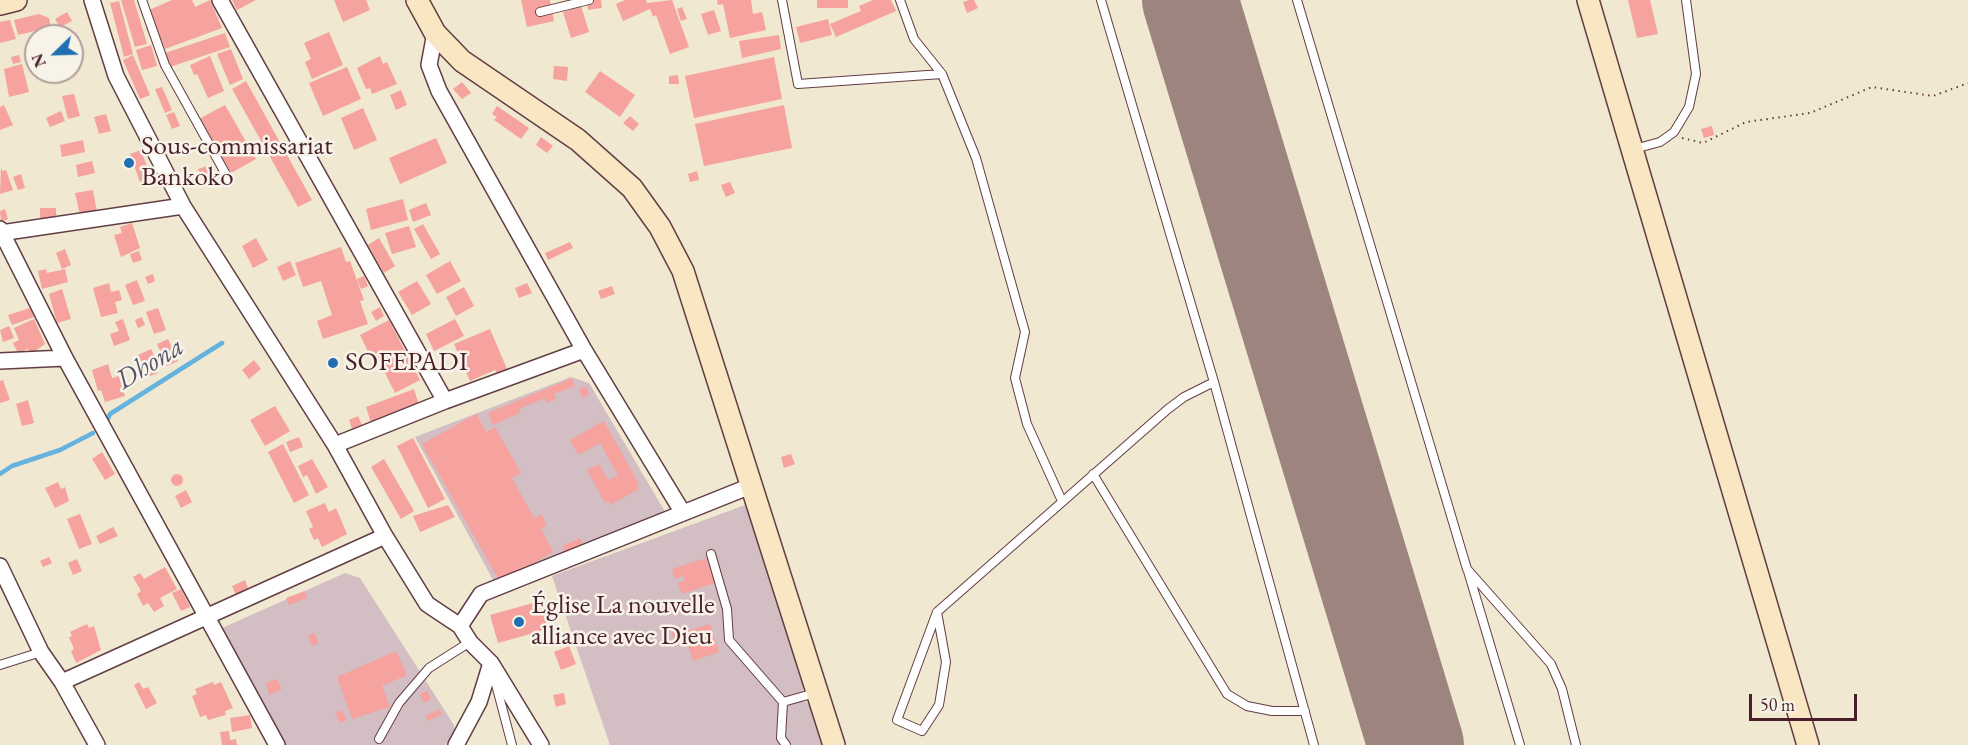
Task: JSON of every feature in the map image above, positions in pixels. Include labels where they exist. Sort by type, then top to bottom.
[{"type":"street","points":[[0,4],[16,0]]},
{"type":"street","points":[[92,0],[116,76],[183,206],[335,445],[385,536],[428,604],[460,626],[470,642],[491,663],[541,745]]},
{"type":"street","points":[[220,0],[445,401]]},
{"type":"street","points":[[417,0],[435,33],[462,61],[578,140],[632,188],[660,227],[683,271],[834,745]]},
{"type":"street","points":[[1588,0],[1634,149],[1808,745]]},
{"type":"street","points":[[435,33],[429,65],[439,91],[584,350],[683,513]]},
{"type":"street","points":[[183,206],[1,232],[65,358],[277,745]]},
{"type":"street","points":[[335,445],[445,401],[584,350]]},
{"type":"street","points":[[0,361],[65,358]]},
{"type":"street","points":[[460,626],[481,594],[753,485]]},
{"type":"street","points":[[62,682],[385,536]]},
{"type":"street","points":[[0,566],[41,652],[62,682],[97,745]]},
{"type":"street","points":[[456,745],[479,702],[491,663]]},
{"type":"lane","points":[[142,0],[165,65],[229,180]]},
{"type":"lane","points":[[540,12],[589,0]]},
{"type":"lane","points":[[783,0],[798,84],[942,74]]},
{"type":"lane","points":[[900,0],[914,39],[942,74],[976,158],[1025,332],[1015,378],[1027,424],[1062,501]]},
{"type":"lane","points":[[1101,0],[1214,382],[1314,745]]},
{"type":"lane","points":[[1297,0],[1520,745]]},
{"type":"lane","points":[[1634,149],[1660,142],[1674,132],[1689,107],[1696,74],[1686,0]]},
{"type":"lane","points":[[937,612],[946,662],[939,705],[922,731],[897,720],[937,612],[1168,409],[1184,397],[1214,382]]},
{"type":"lane","points":[[1093,474],[1227,694],[1247,706],[1272,711],[1305,711]]},
{"type":"lane","points":[[711,554],[727,609],[729,640],[783,702],[781,738],[786,745]]},
{"type":"lane","points":[[1467,569],[1502,605],[1551,664],[1562,689],[1576,745]]},
{"type":"lane","points":[[379,739],[399,703],[429,668],[470,642]]},
{"type":"lane","points":[[0,665],[41,652]]},
{"type":"lane","points":[[491,663],[512,745]]},
{"type":"lane","points":[[783,702],[816,692]]},
{"type":"path","points":[[1660,142],[1684,138],[1703,143],[1746,122],[1810,113],[1872,87],[1933,96],[1968,83]]},
{"type":"shaded area","points":[[571,377],[589,383],[667,515],[498,589],[415,437]]},
{"type":"shaded area","points":[[748,504],[805,685],[800,697],[811,706],[823,745],[610,745],[552,576]]},
{"type":"shaded area","points":[[345,573],[360,578],[454,725],[454,736],[445,745],[276,745],[220,629]]},
{"type":"building","points":[[121,0],[134,0],[147,44],[135,47]]},
{"type":"building","points":[[172,0],[192,0],[195,7],[210,0],[222,28],[165,49],[161,39],[153,43],[146,28],[155,24],[149,10]]},
{"type":"building","points":[[232,0],[256,0],[237,10]]},
{"type":"building","points":[[334,0],[366,0],[370,10],[343,22]]},
{"type":"building","points":[[521,0],[550,0],[554,21],[527,27]]},
{"type":"building","points":[[587,0],[601,0],[602,8],[588,10]]},
{"type":"building","points":[[625,0],[646,0],[647,3],[672,0],[689,47],[670,54],[656,15],[653,17],[650,9],[623,21],[616,4]]},
{"type":"building","points":[[717,0],[751,0],[753,14],[762,12],[766,30],[730,38],[723,4],[718,5]]},
{"type":"building","points":[[817,0],[848,0],[848,8],[817,8]]},
{"type":"building","points":[[873,0],[891,0],[896,11],[836,37],[830,24],[861,11],[859,6]]},
{"type":"building","points":[[974,0],[978,8],[967,13],[963,2]]},
{"type":"building","points":[[1628,0],[1650,0],[1658,34],[1637,38]]},
{"type":"building","points":[[119,1],[133,54],[124,57],[110,3]]},
{"type":"building","points":[[581,6],[589,32],[571,38],[563,12]]},
{"type":"building","points":[[682,7],[687,19],[681,21],[677,9]]},
{"type":"building","points":[[714,10],[721,31],[708,35],[701,14]]},
{"type":"building","points":[[67,12],[72,21],[58,24],[55,19]]},
{"type":"building","points":[[39,14],[49,18],[50,24],[24,24],[24,34],[18,35],[14,20]]},
{"type":"building","points":[[828,19],[832,35],[800,43],[796,27]]},
{"type":"building","points":[[10,20],[16,39],[0,43],[0,22]]},
{"type":"building","points":[[329,32],[343,65],[312,79],[305,62],[311,59],[304,43]]},
{"type":"building","points":[[225,33],[230,47],[170,67],[165,53]]},
{"type":"building","points":[[779,35],[781,49],[742,58],[739,41]]},
{"type":"building","points":[[151,45],[157,66],[142,70],[136,50]]},
{"type":"building","points":[[231,49],[243,79],[230,85],[217,54]]},
{"type":"building","points":[[19,55],[21,62],[13,64],[11,57]]},
{"type":"building","points":[[133,55],[150,95],[140,99],[123,60]]},
{"type":"building","points":[[210,56],[224,91],[208,98],[197,74],[194,75],[190,65]]},
{"type":"building","points":[[380,56],[383,64],[387,62],[397,84],[372,94],[370,88],[366,89],[357,68]]},
{"type":"building","points":[[774,57],[782,99],[694,118],[685,76]]},
{"type":"building","points":[[22,64],[24,84],[27,84],[29,92],[9,97],[4,69]]},
{"type":"building","points":[[554,66],[568,67],[567,81],[553,79]]},
{"type":"building","points":[[347,67],[361,99],[323,116],[309,83]]},
{"type":"building","points":[[600,71],[635,95],[620,117],[585,92]]},
{"type":"building","points":[[678,75],[679,84],[669,84],[669,76]]},
{"type":"building","points":[[246,81],[312,200],[298,207],[232,89]]},
{"type":"building","points":[[462,82],[471,93],[462,99],[453,89]]},
{"type":"building","points":[[162,87],[172,110],[165,113],[155,89]]},
{"type":"building","points":[[401,90],[407,105],[396,110],[390,95]]},
{"type":"building","points":[[74,94],[80,116],[68,119],[62,96]]},
{"type":"building","points":[[4,105],[13,125],[0,130],[0,107]]},
{"type":"building","points":[[225,105],[256,159],[231,173],[199,119]]},
{"type":"building","points":[[784,105],[792,148],[704,166],[695,124]]},
{"type":"building","points":[[497,106],[529,128],[521,139],[494,120],[497,117],[492,114]]},
{"type":"building","points":[[363,108],[377,140],[354,150],[341,118]]},
{"type":"building","points":[[61,111],[65,121],[50,127],[46,118]]},
{"type":"building","points":[[174,112],[180,126],[172,129],[166,115]]},
{"type":"building","points":[[106,114],[111,131],[99,134],[94,117]]},
{"type":"building","points":[[630,116],[639,124],[633,131],[623,123]]},
{"type":"building","points":[[1712,126],[1714,135],[1704,138],[1701,129]]},
{"type":"building","points":[[541,137],[553,146],[547,153],[536,145]]},
{"type":"building","points":[[436,138],[447,163],[400,184],[389,158]]},
{"type":"building","points":[[83,140],[85,152],[62,157],[60,145]]},
{"type":"building","points":[[141,150],[151,178],[140,182],[130,154]]},
{"type":"building","points":[[92,161],[95,173],[78,177],[76,165]]},
{"type":"building","points":[[1,166],[2,171],[6,170],[13,190],[0,194]]},
{"type":"building","points":[[207,166],[213,181],[204,184],[198,169]]},
{"type":"building","points":[[697,171],[699,180],[690,182],[688,174]]},
{"type":"building","points":[[21,174],[25,188],[18,190],[13,177]]},
{"type":"building","points":[[730,182],[735,193],[726,197],[721,185]]},
{"type":"building","points":[[93,190],[97,212],[80,215],[75,193]]},
{"type":"building","points":[[403,199],[408,220],[371,230],[366,209]]},
{"type":"building","points":[[426,203],[431,215],[413,222],[409,210]]},
{"type":"building","points":[[40,208],[56,208],[56,218],[40,219]]},
{"type":"building","points":[[5,209],[8,219],[1,222],[0,211]]},
{"type":"building","points":[[132,223],[140,248],[121,257],[114,235],[122,233],[120,227]]},
{"type":"building","points":[[423,224],[440,254],[431,259],[414,229]]},
{"type":"building","points":[[409,226],[416,247],[392,254],[385,233]]},
{"type":"building","points":[[256,238],[268,260],[253,268],[242,246]]},
{"type":"building","points":[[379,238],[395,266],[384,273],[368,245]]},
{"type":"building","points":[[570,242],[573,248],[548,260],[545,253]]},
{"type":"building","points":[[341,247],[346,262],[350,261],[364,300],[360,301],[368,324],[323,339],[317,321],[332,315],[321,281],[303,287],[295,263]]},
{"type":"building","points":[[65,249],[71,265],[62,269],[56,253]]},
{"type":"building","points":[[139,251],[142,260],[133,263],[130,254]]},
{"type":"building","points":[[290,261],[296,275],[283,281],[277,267]]},
{"type":"building","points":[[450,261],[461,281],[437,294],[426,275]]},
{"type":"building","points":[[46,269],[47,273],[65,269],[68,282],[42,289],[38,271]]},
{"type":"building","points":[[153,274],[155,281],[148,284],[145,277]]},
{"type":"building","points":[[364,276],[368,286],[361,289],[357,279]]},
{"type":"building","points":[[137,280],[145,301],[133,305],[125,285]]},
{"type":"building","points":[[417,281],[431,304],[412,315],[398,292]]},
{"type":"building","points":[[109,283],[111,292],[119,290],[122,300],[115,302],[118,313],[101,317],[93,288]]},
{"type":"building","points":[[527,283],[532,293],[519,298],[515,288]]},
{"type":"building","points":[[612,286],[615,294],[601,299],[598,291]]},
{"type":"building","points":[[464,287],[474,306],[456,316],[446,297]]},
{"type":"building","points":[[62,289],[71,319],[57,323],[49,294]]},
{"type":"building","points":[[380,307],[384,316],[376,321],[371,312]]},
{"type":"building","points":[[30,308],[34,317],[12,325],[8,315]]},
{"type":"building","points":[[158,308],[166,330],[154,334],[146,312]]},
{"type":"building","points":[[142,317],[145,325],[138,328],[135,320]]},
{"type":"building","points":[[34,319],[45,344],[31,354],[28,349],[18,353],[13,343],[19,340],[14,328]]},
{"type":"building","points":[[123,319],[130,340],[114,346],[110,334],[119,331],[115,322]]},
{"type":"building","points":[[455,319],[464,336],[434,351],[426,334]]},
{"type":"building","points":[[389,320],[420,380],[395,393],[375,353],[370,356],[360,335]]},
{"type":"building","points":[[9,326],[14,338],[3,342],[0,330]]},
{"type":"building","points":[[490,329],[507,369],[497,373],[495,370],[470,381],[454,344]]},
{"type":"building","points":[[168,339],[178,361],[167,366],[157,344]]},
{"type":"building","points":[[151,349],[155,358],[142,363],[138,355]]},
{"type":"building","points":[[254,360],[261,369],[249,379],[242,370]]},
{"type":"building","points":[[153,361],[158,373],[145,378],[141,365]]},
{"type":"building","points":[[108,364],[112,378],[119,376],[125,396],[105,402],[101,390],[98,391],[92,370]]},
{"type":"building","points":[[572,378],[575,386],[554,394],[556,399],[547,403],[545,398],[519,409],[520,413],[493,425],[488,413]]},
{"type":"building","points":[[3,380],[10,400],[0,403],[0,381]]},
{"type":"building","points":[[587,387],[589,395],[582,398],[579,389]]},
{"type":"building","points":[[414,389],[419,405],[371,423],[366,407]]},
{"type":"building","points":[[28,400],[34,423],[22,426],[16,404]]},
{"type":"building","points":[[275,406],[290,431],[265,446],[250,420]]},
{"type":"building","points":[[476,414],[486,432],[495,427],[521,473],[512,478],[534,518],[541,514],[547,526],[541,529],[553,552],[500,582],[422,444]]},
{"type":"building","points":[[358,416],[362,425],[352,429],[349,420]]},
{"type":"building","points":[[604,421],[639,484],[636,485],[639,489],[610,505],[608,501],[605,503],[587,470],[599,464],[608,480],[618,475],[600,443],[579,455],[570,440]]},
{"type":"building","points":[[299,437],[303,447],[290,452],[286,442]]},
{"type":"building","points":[[413,438],[445,499],[428,508],[397,446]]},
{"type":"building","points":[[283,444],[309,495],[294,503],[268,452]]},
{"type":"building","points":[[102,452],[115,474],[105,480],[92,459]]},
{"type":"building","points":[[791,454],[795,464],[784,468],[781,457]]},
{"type":"building","points":[[312,459],[328,487],[316,494],[307,475],[303,477],[298,466]]},
{"type":"building","points":[[384,459],[414,511],[401,519],[371,467]]},
{"type":"building","points":[[177,474],[183,480],[177,486],[171,480]]},
{"type":"building","points":[[58,482],[61,489],[65,487],[69,501],[55,508],[45,488]]},
{"type":"building","points":[[186,490],[192,502],[181,508],[175,496]]},
{"type":"building","points":[[325,503],[329,512],[336,508],[347,534],[322,547],[318,538],[314,540],[309,529],[313,527],[306,511]]},
{"type":"building","points":[[448,505],[455,517],[420,532],[413,516]]},
{"type":"building","points":[[80,514],[92,544],[79,549],[67,519]]},
{"type":"building","points":[[113,527],[118,536],[100,544],[96,536]]},
{"type":"building","points":[[580,538],[587,553],[569,561],[562,546]]},
{"type":"building","points":[[49,557],[52,563],[43,567],[40,561]]},
{"type":"building","points":[[706,558],[715,583],[682,594],[678,583],[685,580],[683,576],[675,579],[672,569]]},
{"type":"building","points":[[77,559],[82,571],[73,575],[68,563]]},
{"type":"building","points":[[165,567],[177,589],[160,598],[164,606],[154,612],[148,603],[143,606],[137,594],[141,591],[133,577],[140,573],[144,579]]},
{"type":"building","points":[[245,580],[251,596],[239,602],[232,586]]},
{"type":"building","points":[[181,589],[190,607],[181,611],[172,593]]},
{"type":"building","points":[[305,591],[307,598],[289,605],[286,598]]},
{"type":"building","name":"Église La nouvelle alliance avec Dieu","points":[[540,601],[548,629],[498,643],[490,615]]},
{"type":"building","points":[[87,624],[89,628],[94,626],[101,650],[76,663],[71,651],[74,649],[69,637],[72,636],[70,632]]},
{"type":"building","points":[[710,624],[719,652],[693,661],[684,632]]},
{"type":"building","points":[[679,629],[681,635],[674,639],[671,632]]},
{"type":"building","points":[[314,633],[319,643],[312,646],[308,636]]},
{"type":"building","points":[[569,646],[576,664],[561,670],[554,652]]},
{"type":"building","points":[[396,651],[407,675],[382,686],[390,707],[352,719],[337,677]]},
{"type":"building","points":[[276,679],[282,689],[269,695],[266,683]]},
{"type":"building","points":[[139,682],[143,689],[148,687],[157,703],[146,709],[134,685]]},
{"type":"building","points":[[213,682],[214,685],[221,682],[233,708],[225,711],[226,715],[208,720],[206,715],[200,717],[192,696],[197,694],[195,689]]},
{"type":"building","points":[[428,691],[431,699],[423,703],[420,694]]},
{"type":"building","points":[[564,693],[566,704],[556,707],[553,695]]},
{"type":"building","points":[[439,709],[442,714],[428,721],[426,716]]},
{"type":"building","points":[[342,710],[347,720],[340,723],[335,713]]},
{"type":"building","points":[[250,715],[252,728],[232,732],[230,718]]},
{"type":"building","points":[[229,731],[230,740],[236,739],[237,745],[222,745],[220,732]]},
{"type":"waterway","name":"Dhona","points":[[106,423],[110,414],[222,343]]},
{"type":"waterway","name":"Dhona","points":[[0,474],[12,466],[60,450],[93,433]]},
{"type":"runway","points":[[1190,0],[1416,745]]},
{"type":"place","name":"Sous-commissariat Bankoko","points":[[129,163]]},
{"type":"place","name":"SOFEPADI","points":[[333,363]]},
{"type":"place","name":"Église La nouvelle alliance avec Dieu","points":[[519,622]]}]
